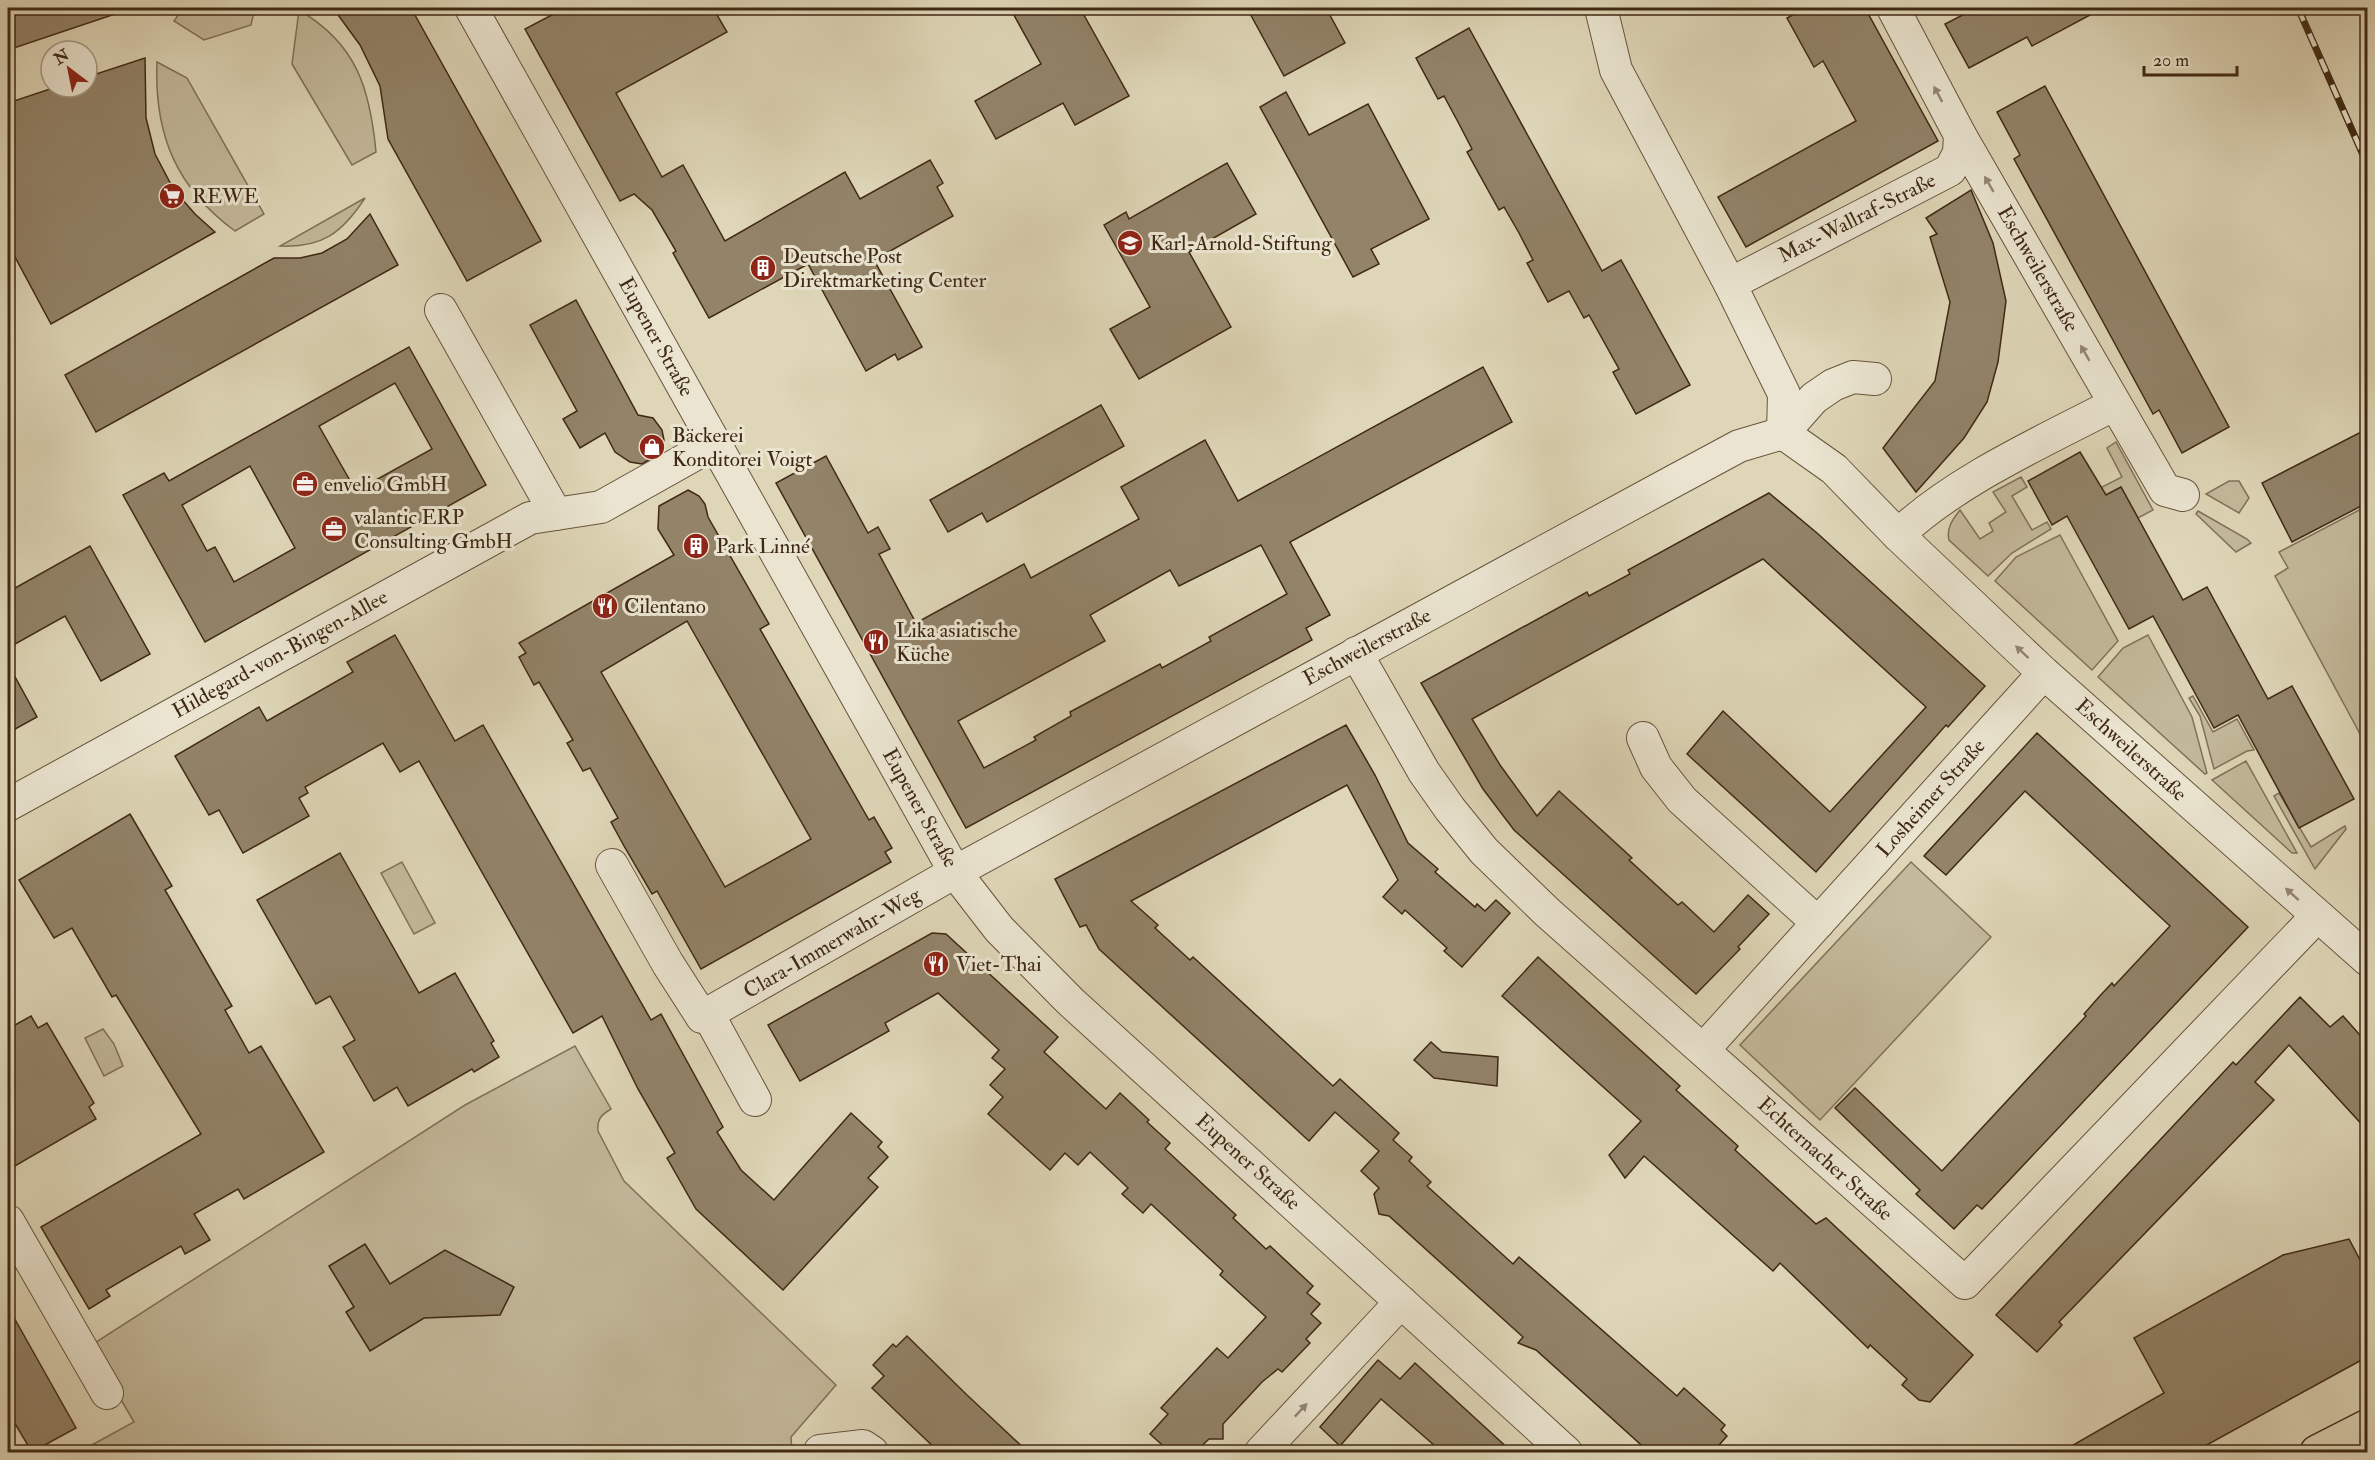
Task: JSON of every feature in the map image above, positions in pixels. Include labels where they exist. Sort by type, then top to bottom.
[{"type":"main road","points":[[2317,1452],[2367,1426]]},
{"type":"street","name":"Eupener Straße","points":[[471,8],[955,872],[999,929],[1070,1001],[1566,1452]]},
{"type":"street","points":[[1601,8],[1616,70],[1730,284],[1784,394],[1783,433]]},
{"type":"street","points":[[1893,8],[1960,135]]},
{"type":"street","name":"Max-Wallraf-Straße","points":[[1730,284],[1950,170],[1959,153],[1960,135]]},
{"type":"street","name":"Eschweilerstraße","points":[[1960,135],[2165,490],[2183,495]]},
{"type":"street","points":[[441,310],[556,514]]},
{"type":"street","points":[[1783,433],[1814,398],[1833,385],[1853,377],[1875,379]]},
{"type":"street","points":[[1898,535],[1922,512],[2020,453],[2115,404]]},
{"type":"street","name":"Eschweilerstraße","points":[[955,872],[1739,446],[1783,433],[1834,469],[1898,535],[2044,673],[2367,960]]},
{"type":"street","name":"Hildegard-von-Bingen-Allee","points":[[8,805],[530,518],[601,507],[715,443]]},
{"type":"street","name":"Echternacher Straße","points":[[1356,653],[1424,772],[1484,851],[1547,912],[1965,1283],[2317,916]]},
{"type":"street","name":"Losheimer Straße","points":[[1703,1050],[2044,673]]},
{"type":"street","points":[[1643,738],[1656,767],[1682,800],[1818,923]]},
{"type":"street","points":[[612,865],[668,964],[702,1017],[708,1014],[755,1100]]},
{"type":"street","name":"Clara-Immerwahr-Weg","points":[[708,1014],[955,872]]},
{"type":"street","points":[[8,1221],[107,1393]]},
{"type":"street","points":[[1261,1452],[1401,1302]]},
{"type":"street","points":[[820,1450],[863,1446],[872,1452]]},
{"type":"shaded area","points":[[183,8],[255,8],[251,25],[204,40],[174,21]]},
{"type":"shaded area","points":[[299,10],[319,23],[335,38],[357,70],[364,88],[370,108],[376,152],[352,165],[292,64]]},
{"type":"shaded area","points":[[157,62],[187,78],[264,214],[235,231],[198,197],[184,178],[173,157],[160,113]]},
{"type":"shaded area","points":[[365,198],[348,221],[330,236],[308,244],[280,246]]},
{"type":"shaded area","points":[[2116,442],[2153,510],[2138,518],[2121,487],[2104,496],[2100,488],[2122,477],[2107,448]]},
{"type":"shaded area","points":[[2021,477],[2027,487],[2012,496],[2032,530],[2047,522],[2051,529],[2012,553],[1988,576],[1949,540],[1949,528],[1960,510],[1980,539],[1993,531],[1989,523],[2006,512],[1993,492]]},
{"type":"shaded area","points":[[2229,481],[2239,481],[2249,498],[2239,513],[2206,494]]},
{"type":"shaded area","points":[[2367,506],[2367,747],[2275,576],[2288,568],[2279,552]]},
{"type":"shaded area","points":[[2198,511],[2251,543],[2236,552],[2196,514]]},
{"type":"shaded area","points":[[2060,535],[2118,641],[2092,670],[1995,581],[2016,557]]},
{"type":"shaded area","points":[[2148,635],[2192,717],[2207,773],[2205,774],[2098,677],[2123,648]]},
{"type":"shaded area","points":[[2193,696],[2213,732],[2237,719],[2254,750],[2247,751],[2214,769],[2200,716],[2189,698]]},
{"type":"shaded area","points":[[2246,761],[2297,853],[2292,853],[2212,780]]},
{"type":"shaded area","points":[[2279,793],[2311,847],[2345,826],[2346,829],[2315,869],[2274,796]]},
{"type":"shaded area","points":[[402,862],[435,923],[414,934],[381,873]]},
{"type":"shaded area","points":[[1911,862],[1991,937],[1820,1120],[1740,1045]]},
{"type":"shaded area","points":[[103,1029],[114,1044],[123,1066],[104,1076],[85,1038]]},
{"type":"shaded area","points":[[575,1046],[611,1109],[600,1118],[598,1131],[624,1181],[836,1385],[791,1437],[792,1452],[79,1452],[134,1422],[90,1346],[465,1105]]},
{"type":"building","points":[[8,8],[120,8],[121,12],[8,50]]},
{"type":"building","points":[[333,8],[411,8],[541,241],[467,281],[388,139],[380,86],[360,45]]},
{"type":"building","points":[[565,8],[713,8],[727,32],[616,93],[662,177],[683,165],[725,241],[845,172],[860,199],[930,160],[943,183],[937,187],[953,216],[874,260],[922,347],[898,360],[895,354],[866,371],[808,264],[709,318],[673,253],[676,251],[652,210],[634,194],[620,201],[525,29]]},
{"type":"building","points":[[1010,8],[1080,8],[1129,96],[1075,125],[1063,103],[996,139],[975,101],[1041,64]]},
{"type":"building","points":[[1247,8],[1326,8],[1345,43],[1284,76]]},
{"type":"building","points":[[1805,8],[1865,8],[1938,141],[1746,247],[1718,197],[1856,121],[1823,61],[1814,67],[1787,18]]},
{"type":"building","points":[[1976,8],[2103,8],[2032,46],[2027,37],[1969,68],[1945,24]]},
{"type":"building","points":[[1469,28],[1602,271],[1621,260],[1690,385],[1636,414],[1613,372],[1619,369],[1589,315],[1584,318],[1569,291],[1548,302],[1527,263],[1533,260],[1519,233],[1504,207],[1499,210],[1467,152],[1472,149],[1444,96],[1438,99],[1416,58]]},
{"type":"building","points":[[145,58],[146,118],[155,154],[174,190],[215,232],[51,324],[8,244],[8,103],[39,93],[39,99],[99,99],[99,73]]},
{"type":"building","points":[[2045,86],[2229,427],[2182,453],[2159,410],[2153,414],[2014,159],[2020,155],[1997,112]]},
{"type":"building","points":[[1286,92],[1309,135],[1368,104],[1429,219],[1371,249],[1379,264],[1353,277],[1260,107]]},
{"type":"building","points":[[1227,163],[1256,214],[1189,252],[1231,327],[1139,379],[1110,329],[1150,307],[1104,225],[1126,212],[1129,219]]},
{"type":"building","points":[[1971,190],[1993,243],[2006,301],[1998,362],[1987,402],[1964,438],[1916,492],[1883,448],[1935,381],[1950,302],[1930,237],[1937,234],[1926,218]]},
{"type":"building","points":[[370,214],[398,265],[96,432],[65,375],[274,258],[300,258],[322,253],[347,239]]},
{"type":"building","points":[[576,300],[638,415],[653,418],[662,430],[664,440],[660,453],[642,464],[630,462],[615,452],[605,433],[580,448],[563,419],[577,411],[530,325]]},
{"type":"building","points":[[409,347],[486,485],[205,642],[123,495],[164,473],[169,481]],"holes":[[[395,383],[432,449],[356,491],[319,426]],[[250,466],[295,548],[234,582],[215,547],[207,551],[182,505]]]},
{"type":"building","points":[[1483,367],[1512,422],[1290,542],[1330,615],[1306,628],[1312,640],[966,828],[776,483],[826,456],[868,533],[878,527],[890,549],[879,554],[916,623],[1024,564],[1031,578],[1139,519],[1121,487],[1205,440],[1238,501]],"holes":[[[1261,545],[1287,594],[1209,637],[1211,641],[1162,668],[1160,664],[1070,712],[1071,716],[1034,737],[1036,740],[984,768],[958,721],[1105,641],[1090,615],[1170,570],[1179,586]]]},
{"type":"building","points":[[1101,405],[1124,446],[987,522],[982,513],[948,532],[930,500]]},
{"type":"building","points":[[2367,429],[2367,503],[2292,542],[2262,483]]},
{"type":"building","points":[[2080,452],[2106,495],[2121,487],[2183,600],[2207,587],[2268,699],[2292,686],[2354,799],[2299,828],[2238,715],[2214,728],[2153,616],[2129,629],[2067,516],[2052,525],[2028,481]]},
{"type":"building","points":[[688,490],[699,496],[705,504],[708,517],[769,624],[760,629],[869,820],[874,817],[892,848],[885,852],[891,862],[701,969],[657,891],[652,894],[624,846],[611,822],[618,818],[590,768],[583,771],[567,743],[573,740],[539,682],[534,685],[519,657],[526,653],[519,643],[674,555],[658,529],[659,506]],"holes":[[[687,621],[811,839],[725,887],[601,672]]]},
{"type":"building","points":[[1769,493],[1817,533],[1985,686],[1948,727],[1946,725],[1816,872],[1687,754],[1723,711],[1830,812],[1926,707],[1763,559],[1472,719],[1500,765],[1537,816],[1559,791],[1632,858],[1629,860],[1678,905],[1682,902],[1714,932],[1748,895],[1769,914],[1738,947],[1740,949],[1696,994],[1514,830],[1483,789],[1421,683],[1587,592],[1589,596],[1630,574],[1628,570]]},
{"type":"building","points":[[90,546],[150,654],[101,681],[65,616],[8,648],[8,592]]},
{"type":"building","points":[[395,635],[455,741],[483,725],[651,1020],[661,1014],[723,1127],[717,1132],[741,1170],[774,1200],[851,1113],[882,1142],[878,1147],[888,1157],[868,1178],[878,1187],[783,1290],[696,1209],[667,1158],[675,1153],[638,1089],[602,1016],[573,1033],[419,761],[400,772],[383,743],[305,787],[308,793],[299,798],[309,816],[243,853],[219,810],[209,815],[175,756],[259,707],[267,721],[353,672],[347,662]]},
{"type":"building","points":[[8,664],[37,717],[8,733]]},
{"type":"building","points":[[1346,725],[1375,775],[1408,843],[1438,869],[1435,872],[1475,907],[1477,904],[1485,911],[1496,900],[1510,913],[1462,967],[1444,951],[1447,948],[1405,910],[1402,914],[1383,897],[1398,880],[1347,785],[1131,901],[1158,925],[1155,928],[1190,960],[1193,957],[1333,1086],[1340,1079],[1399,1133],[1393,1140],[1412,1157],[1409,1161],[1431,1182],[1427,1186],[1513,1264],[1519,1257],[1677,1396],[1684,1388],[1725,1425],[1721,1430],[1727,1436],[1713,1452],[1649,1452],[1536,1350],[1518,1343],[1523,1337],[1389,1216],[1379,1214],[1374,1194],[1379,1188],[1361,1171],[1379,1151],[1335,1112],[1309,1141],[1099,949],[1086,925],[1080,927],[1055,879]]},
{"type":"building","points":[[2037,733],[2248,927],[1982,1209],[1977,1205],[1954,1229],[1916,1194],[1920,1190],[1835,1108],[1855,1088],[1942,1171],[2086,1016],[2084,1014],[2098,998],[2112,983],[2114,986],[2170,926],[2025,791],[1946,875],[1924,856]]},
{"type":"building","points":[[130,814],[172,886],[165,890],[232,1006],[225,1010],[249,1053],[261,1046],[324,1152],[244,1199],[238,1189],[194,1214],[210,1240],[185,1254],[181,1246],[106,1290],[110,1296],[89,1309],[41,1227],[201,1134],[116,995],[112,997],[72,928],[54,938],[19,880]]},
{"type":"building","points":[[340,853],[419,993],[455,973],[494,1041],[491,1043],[499,1057],[474,1072],[472,1069],[408,1106],[397,1087],[374,1101],[343,1047],[355,1040],[330,996],[316,1004],[257,900]]},
{"type":"building","points":[[932,933],[946,934],[1058,1037],[1044,1052],[1085,1090],[1106,1109],[1120,1093],[1170,1143],[1165,1149],[1236,1215],[1233,1218],[1266,1249],[1270,1246],[1313,1286],[1307,1293],[1320,1304],[1311,1314],[1321,1323],[1306,1339],[1310,1343],[1282,1372],[1278,1369],[1262,1382],[1223,1424],[1223,1439],[1209,1439],[1195,1452],[1170,1452],[1150,1434],[1168,1414],[1161,1408],[1217,1348],[1228,1358],[1266,1317],[1220,1275],[1223,1271],[1151,1204],[1143,1213],[1122,1194],[1128,1188],[1090,1152],[1078,1165],[1065,1153],[1050,1170],[988,1114],[1003,1097],[990,1085],[1005,1069],[992,1058],[999,1050],[938,993],[885,1023],[889,1031],[800,1081],[768,1025]]},
{"type":"building","points":[[1538,957],[1680,1086],[1676,1090],[1738,1146],[1735,1150],[1816,1224],[1826,1218],[1973,1355],[1930,1402],[1919,1400],[1902,1385],[1907,1379],[1870,1345],[1868,1348],[1780,1263],[1773,1271],[1644,1156],[1625,1178],[1609,1155],[1641,1121],[1502,996]]},
{"type":"building","points":[[2300,997],[2330,1027],[2343,1016],[2367,1043],[2367,1130],[2289,1045],[2255,1082],[2274,1100],[2059,1322],[2062,1325],[2037,1352],[1996,1315],[2233,1062],[2236,1065]]},
{"type":"building","points":[[31,1016],[38,1028],[47,1023],[94,1103],[89,1107],[96,1119],[8,1170],[8,1029]]},
{"type":"building","points":[[1431,1042],[1442,1052],[1498,1057],[1497,1086],[1434,1078],[1414,1060]]},
{"type":"building","points":[[2349,1239],[2367,1273],[2367,1357],[2194,1452],[2061,1452],[2164,1393],[2134,1338],[2283,1255]]},
{"type":"building","points":[[365,1244],[390,1284],[445,1250],[514,1287],[500,1315],[424,1318],[370,1351],[346,1312],[354,1307],[329,1266]]},
{"type":"building","points":[[8,1307],[76,1428],[32,1452],[8,1412]]},
{"type":"building","points":[[907,1336],[1028,1452],[939,1452],[898,1413],[872,1388],[884,1376],[873,1365],[893,1344],[896,1347]]},
{"type":"building","points":[[1378,1360],[1400,1379],[1415,1363],[1512,1452],[1442,1452],[1381,1399],[1340,1446],[1320,1427]]},
{"type":"railway","points":[[2298,8],[2368,166]]},
{"type":"place","name":"REWE","points":[[172,196]]},
{"type":"place","name":"Karl-Arnold-Stiftung","points":[[1130,243]]},
{"type":"place","name":"Deutsche Post Direktmarketing Center","points":[[763,268]]},
{"type":"place","name":"Bäckerei Konditorei Voigt","points":[[652,447]]},
{"type":"place","name":"envelio GmbH","points":[[305,484]]},
{"type":"place","name":"valantic ERP Consulting GmbH","points":[[334,529]]},
{"type":"place","name":"Park Linné","points":[[696,546]]},
{"type":"place","name":"Cilentano","points":[[605,606]]},
{"type":"place","name":"Lika asiatische Küche","points":[[876,642]]},
{"type":"place","name":"Viet-Thai","points":[[936,964]]}]
